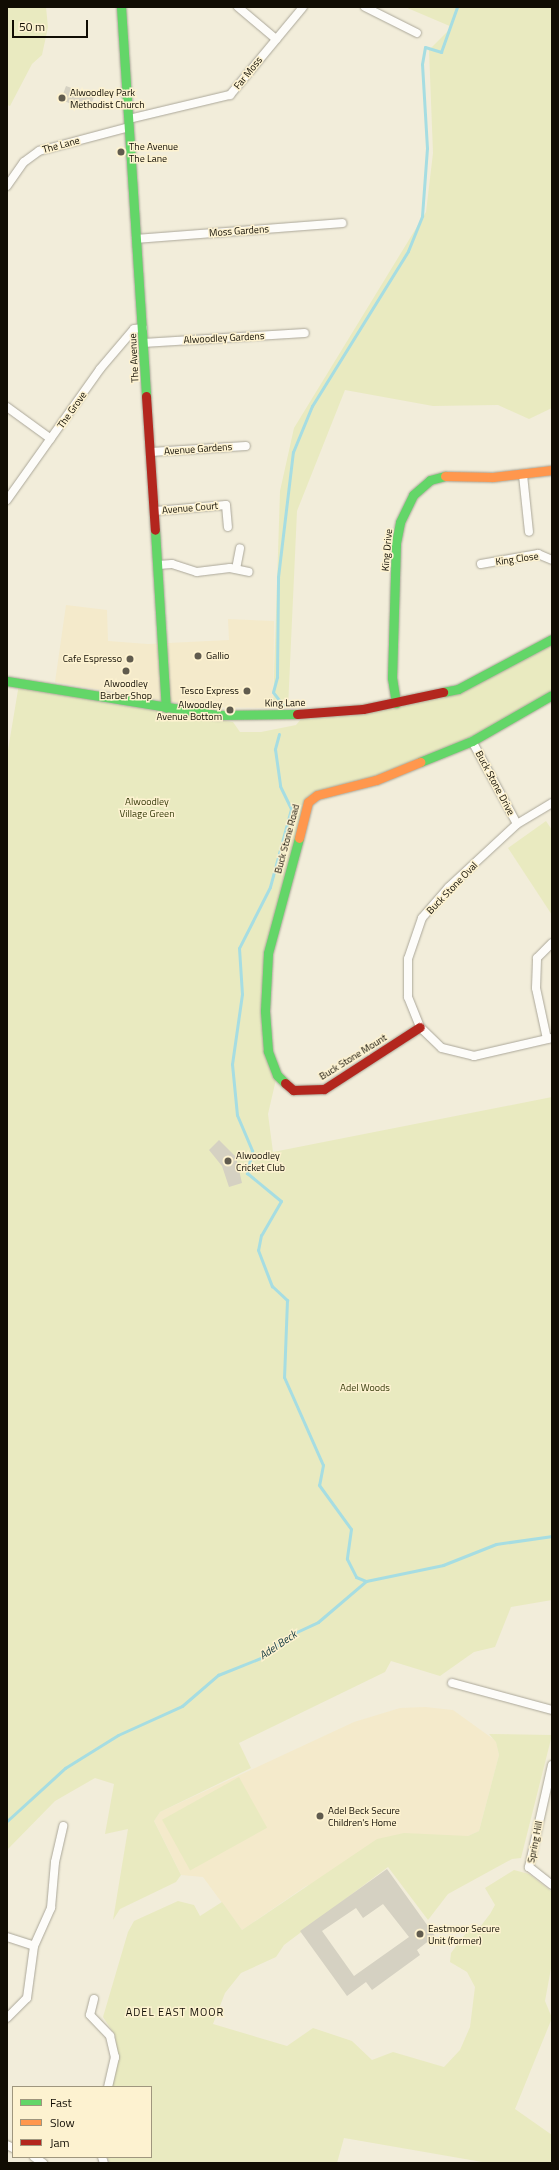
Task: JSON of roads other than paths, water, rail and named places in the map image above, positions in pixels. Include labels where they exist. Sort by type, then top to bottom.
[{"type":"street","name":"The Avenue","points":[[121,7],[155,511],[166,708]]},
{"type":"street","points":[[238,7],[276,39]]},
{"type":"street","name":"Far Moss","points":[[129,123],[230,95],[303,7]]},
{"type":"street","points":[[365,7],[416,33]]},
{"type":"street","name":"The Lane","points":[[7,186],[24,162],[39,151],[129,123]]},
{"type":"street","name":"Moss Gardens","points":[[136,239],[342,223]]},
{"type":"street","name":"The Grove","points":[[7,500],[100,369],[134,329],[143,328]]},
{"type":"street","name":"Alwoodley Gardens","points":[[143,343],[306,333]]},
{"type":"street","points":[[7,407],[51,439]]},
{"type":"street","name":"Avenue Gardens","points":[[151,452],[246,446]]},
{"type":"street","name":"King Drive","points":[[396,703],[392,678],[396,543],[400,522],[413,495],[430,480],[444,476],[523,475],[552,470]]},
{"type":"street","points":[[523,475],[529,532]]},
{"type":"street","name":"Avenue Court","points":[[155,511],[226,505],[228,527]]},
{"type":"street","points":[[236,569],[240,548]]},
{"type":"street","name":"King Close","points":[[481,564],[538,554],[552,560]]},
{"type":"street","points":[[158,565],[172,564],[198,572],[236,569],[249,572]]},
{"type":"street","name":"King Lane","points":[[7,681],[166,708],[218,715],[324,713],[396,703],[458,689],[552,640]]},
{"type":"street","name":"Buck Stone Road","points":[[293,1090],[277,1075],[268,1051],[265,1011],[267,960],[308,802],[317,795],[376,780],[472,741],[552,695]]},
{"type":"street","name":"Buck Stone Drive","points":[[472,741],[517,824]]},
{"type":"street","name":"Buck Stone Oval","points":[[420,1027],[408,998],[408,959],[422,918],[449,887],[517,824],[552,803]]},
{"type":"street","points":[[420,1027],[442,1048],[474,1056],[550,1039],[536,988],[538,958],[552,943]]},
{"type":"street","name":"Buck Stone Mount","points":[[293,1090],[324,1089],[420,1027]]},
{"type":"street","points":[[452,1683],[552,1710]]},
{"type":"street","name":"Spring Hill","points":[[552,1765],[529,1866],[552,1885]]},
{"type":"street","points":[[7,2018],[27,1998],[34,1946],[49,1916],[56,1851],[63,1826]]},
{"type":"street","points":[[7,1937],[34,1946]]},
{"type":"street","points":[[94,1999],[90,2015],[110,2036],[115,2057],[108,2086]]},
{"type":"waterway","points":[[283,705],[273,692],[277,677],[278,577],[293,452],[312,406],[408,251],[422,216],[427,148],[422,64],[425,47],[441,52],[457,7]]},
{"type":"waterway","points":[[279,734],[275,749],[280,786],[291,809],[270,887],[239,948],[242,994],[232,1064],[237,1115],[252,1151],[247,1173],[281,1201],[261,1235],[258,1250],[272,1286],[287,1300],[284,1377],[323,1465],[319,1485],[351,1529],[347,1559],[356,1577],[366,1581]]},
{"type":"waterway","name":"Adel Beck","points":[[7,1821],[65,1768],[118,1735],[182,1706],[218,1675],[263,1657],[288,1636],[318,1622],[366,1581],[443,1565],[496,1544],[552,1536]]},
{"type":"place","name":"Alwoodley Park Methodist Church","points":[[62,98]]},
{"type":"place","name":"The Avenue The Lane","points":[[121,152]]},
{"type":"place","name":"Gallio","points":[[198,656]]},
{"type":"place","name":"Cafe Espresso","points":[[130,659]]},
{"type":"place","name":"Alwoodley Barber Shop","points":[[126,671]]},
{"type":"place","name":"Tesco Express","points":[[247,691]]},
{"type":"place","name":"Alwoodley Avenue Bottom","points":[[230,710]]},
{"type":"place","name":"Alwoodley Cricket Club","points":[[228,1161]]},
{"type":"place","name":"Adel Beck Secure Children's Home","points":[[320,1816]]},
{"type":"place","name":"Eastmoor Secure Unit (former)","points":[[420,1934]]},
{"type":"district","name":"ADEL EAST MOOR","points":[[175,2012]]},
{"type":"park label","name":"Alwoodley Village Green","points":[[147,806]]},
{"type":"park label","name":"Adel Woods","points":[[365,1388]]}]
